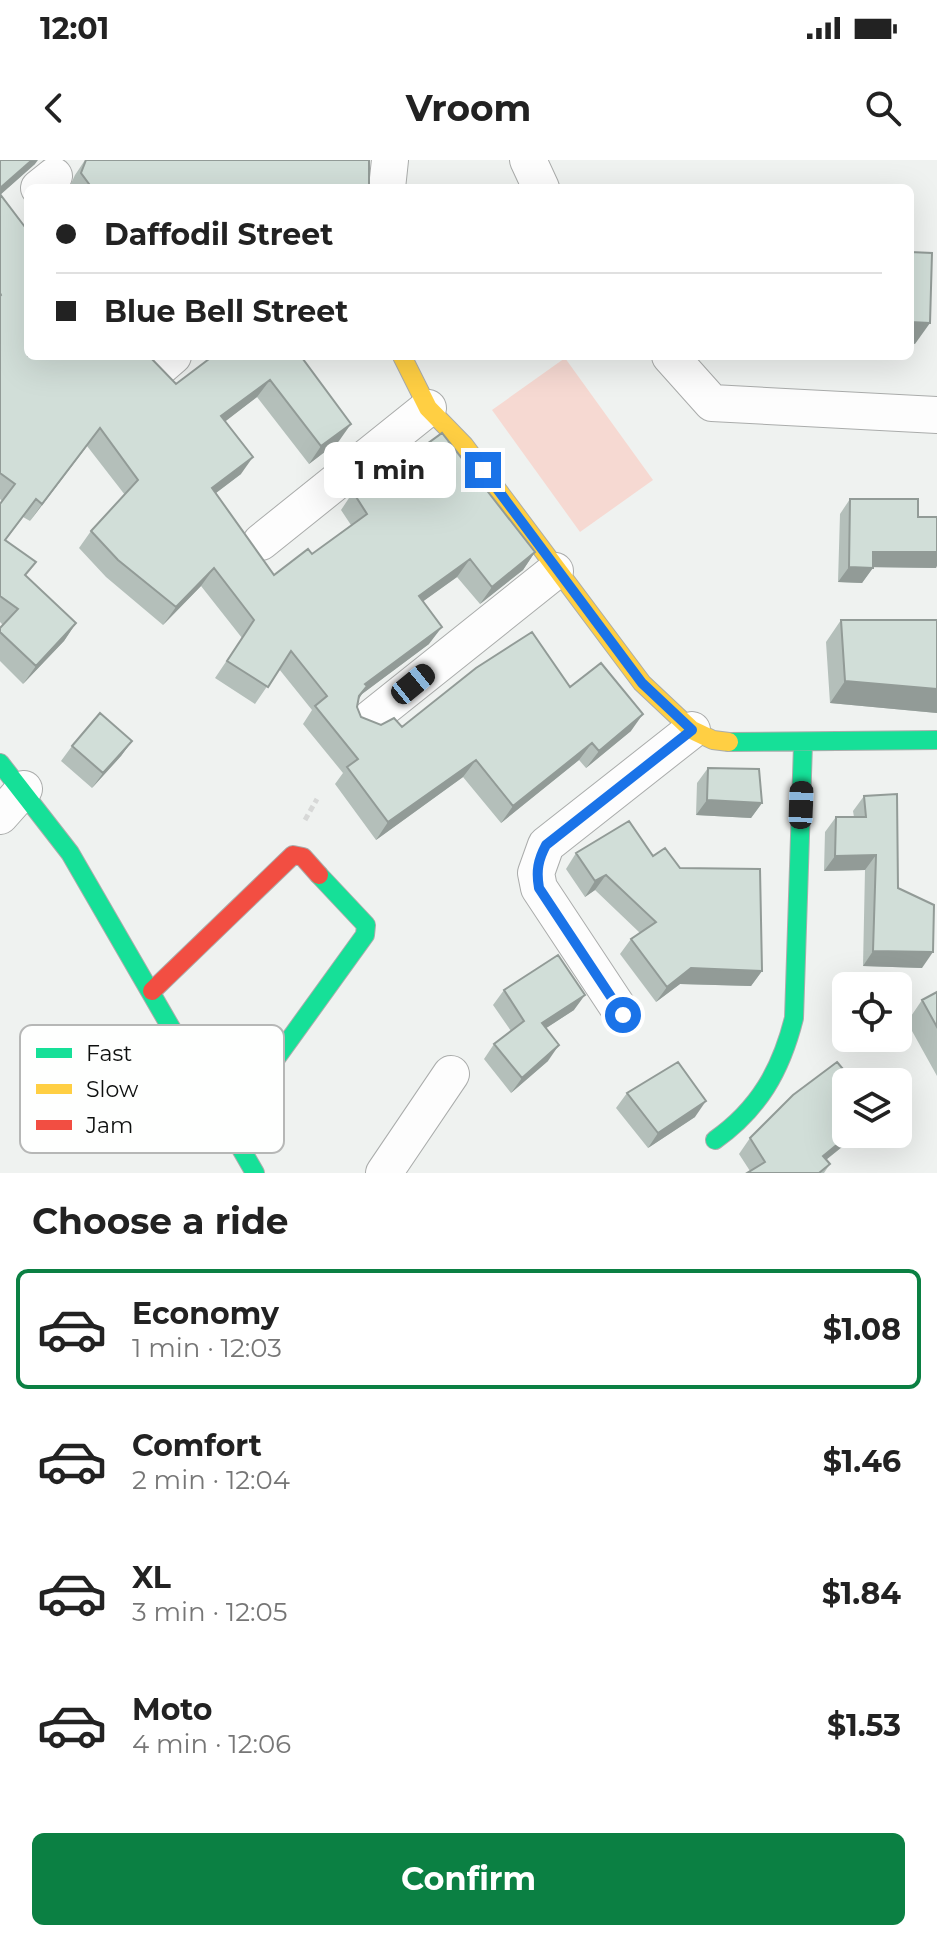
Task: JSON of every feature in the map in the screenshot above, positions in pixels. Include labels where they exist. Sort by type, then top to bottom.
[{"type":"street","points":[[387,184],[390,160]]},
{"type":"street","points":[[528,160],[539,184]]},
{"type":"street","points":[[151,360],[158,369],[168,360]]},
{"type":"street","points":[[404,360],[428,408],[464,445],[555,571],[642,683],[692,730],[713,740],[803,745],[937,740]]},
{"type":"street","points":[[674,360],[712,403],[937,415]]},
{"type":"street","points":[[261,542],[428,408]]},
{"type":"street","points":[[366,722],[555,571]]},
{"type":"street","points":[[623,1015],[539,888],[536,873],[539,857],[546,845],[692,730]]},
{"type":"street","points":[[715,1140],[755,1108],[773,1083],[786,1054],[794,1018],[803,745]]},
{"type":"street","points":[[0,763],[24,789],[70,853],[171,1025]]},
{"type":"street","points":[[0,816],[24,789]]},
{"type":"street","points":[[152,991],[293,855],[303,857],[366,925],[365,935],[284,1047]]},
{"type":"street","points":[[384,1173],[451,1074]]},
{"type":"street","points":[[244,1153],[255,1173]]},
{"type":"shaded area","points":[[566,360],[653,480],[580,532],[492,410]]},
{"type":"building","points":[[0,160],[32,160],[0,188]]},
{"type":"building","points":[[86,160],[369,160],[369,184],[89,184],[81,173]]},
{"type":"building","points":[[0,194],[24,226],[24,360],[153,360],[176,384],[208,360],[304,360],[351,424],[321,446],[270,380],[221,416],[253,457],[212,488],[274,575],[308,549],[312,554],[367,514],[353,492],[373,479],[375,482],[442,433],[535,552],[492,587],[470,559],[419,596],[442,627],[365,684],[367,686],[359,696],[357,707],[361,717],[381,725],[394,718],[402,727],[476,668],[532,632],[570,687],[601,663],[643,714],[599,751],[592,743],[513,806],[476,760],[388,822],[347,767],[358,759],[315,706],[327,696],[291,651],[268,687],[227,661],[254,620],[214,568],[176,607],[118,560],[91,531],[138,480],[100,428],[42,504],[36,499],[5,540],[36,562],[25,575],[76,623],[36,666],[0,632],[0,628],[18,609],[0,596],[0,504],[15,484],[0,473]]},
{"type":"building","points":[[914,252],[932,253],[930,323],[914,322]]},
{"type":"building","points":[[850,499],[918,499],[918,517],[937,517],[937,552],[873,552],[873,568],[849,567]]},
{"type":"building","points":[[841,620],[937,620],[937,689],[845,681]]},
{"type":"building","points":[[100,713],[132,741],[103,773],[72,746]]},
{"type":"building","points":[[708,768],[759,769],[762,803],[707,800]]},
{"type":"building","points":[[897,794],[898,888],[934,905],[933,952],[873,951],[876,855],[835,856],[836,817],[866,817],[864,796]]},
{"type":"building","points":[[629,821],[653,856],[665,848],[680,868],[760,869],[762,971],[691,968],[667,987],[631,939],[656,922],[606,875],[595,881],[576,853]]},
{"type":"building","points":[[558,955],[585,995],[542,1023],[559,1045],[522,1078],[494,1044],[524,1021],[504,990]]},
{"type":"building","points":[[937,992],[937,1027],[922,1000]]},
{"type":"building","points":[[678,1062],[706,1101],[658,1133],[627,1093]]},
{"type":"building","points":[[837,1062],[842,1068],[832,1068],[833,1148],[823,1156],[830,1164],[819,1173],[747,1173],[765,1162],[750,1138],[793,1095]]},
{"type":"traffic: fast","points":[[729,742],[937,740]]},
{"type":"traffic: fast","points":[[715,1140],[744,1115],[766,1087],[782,1055],[794,1018],[803,745]]},
{"type":"traffic: fast","points":[[0,763],[70,853],[169,1025]]},
{"type":"traffic: fast","points":[[284,1047],[365,935],[366,925],[319,875]]},
{"type":"traffic: fast","points":[[243,1153],[255,1173]]},
{"type":"traffic: slow","points":[[404,360],[428,408],[464,445],[642,683],[692,730],[713,740],[729,742]]},
{"type":"traffic: jam","points":[[152,991],[293,855],[303,857],[319,875]]},
{"type":"route","points":[[483,470],[555,571],[642,683],[692,730],[546,845],[539,857],[536,873],[539,888],[623,1015]]}]
